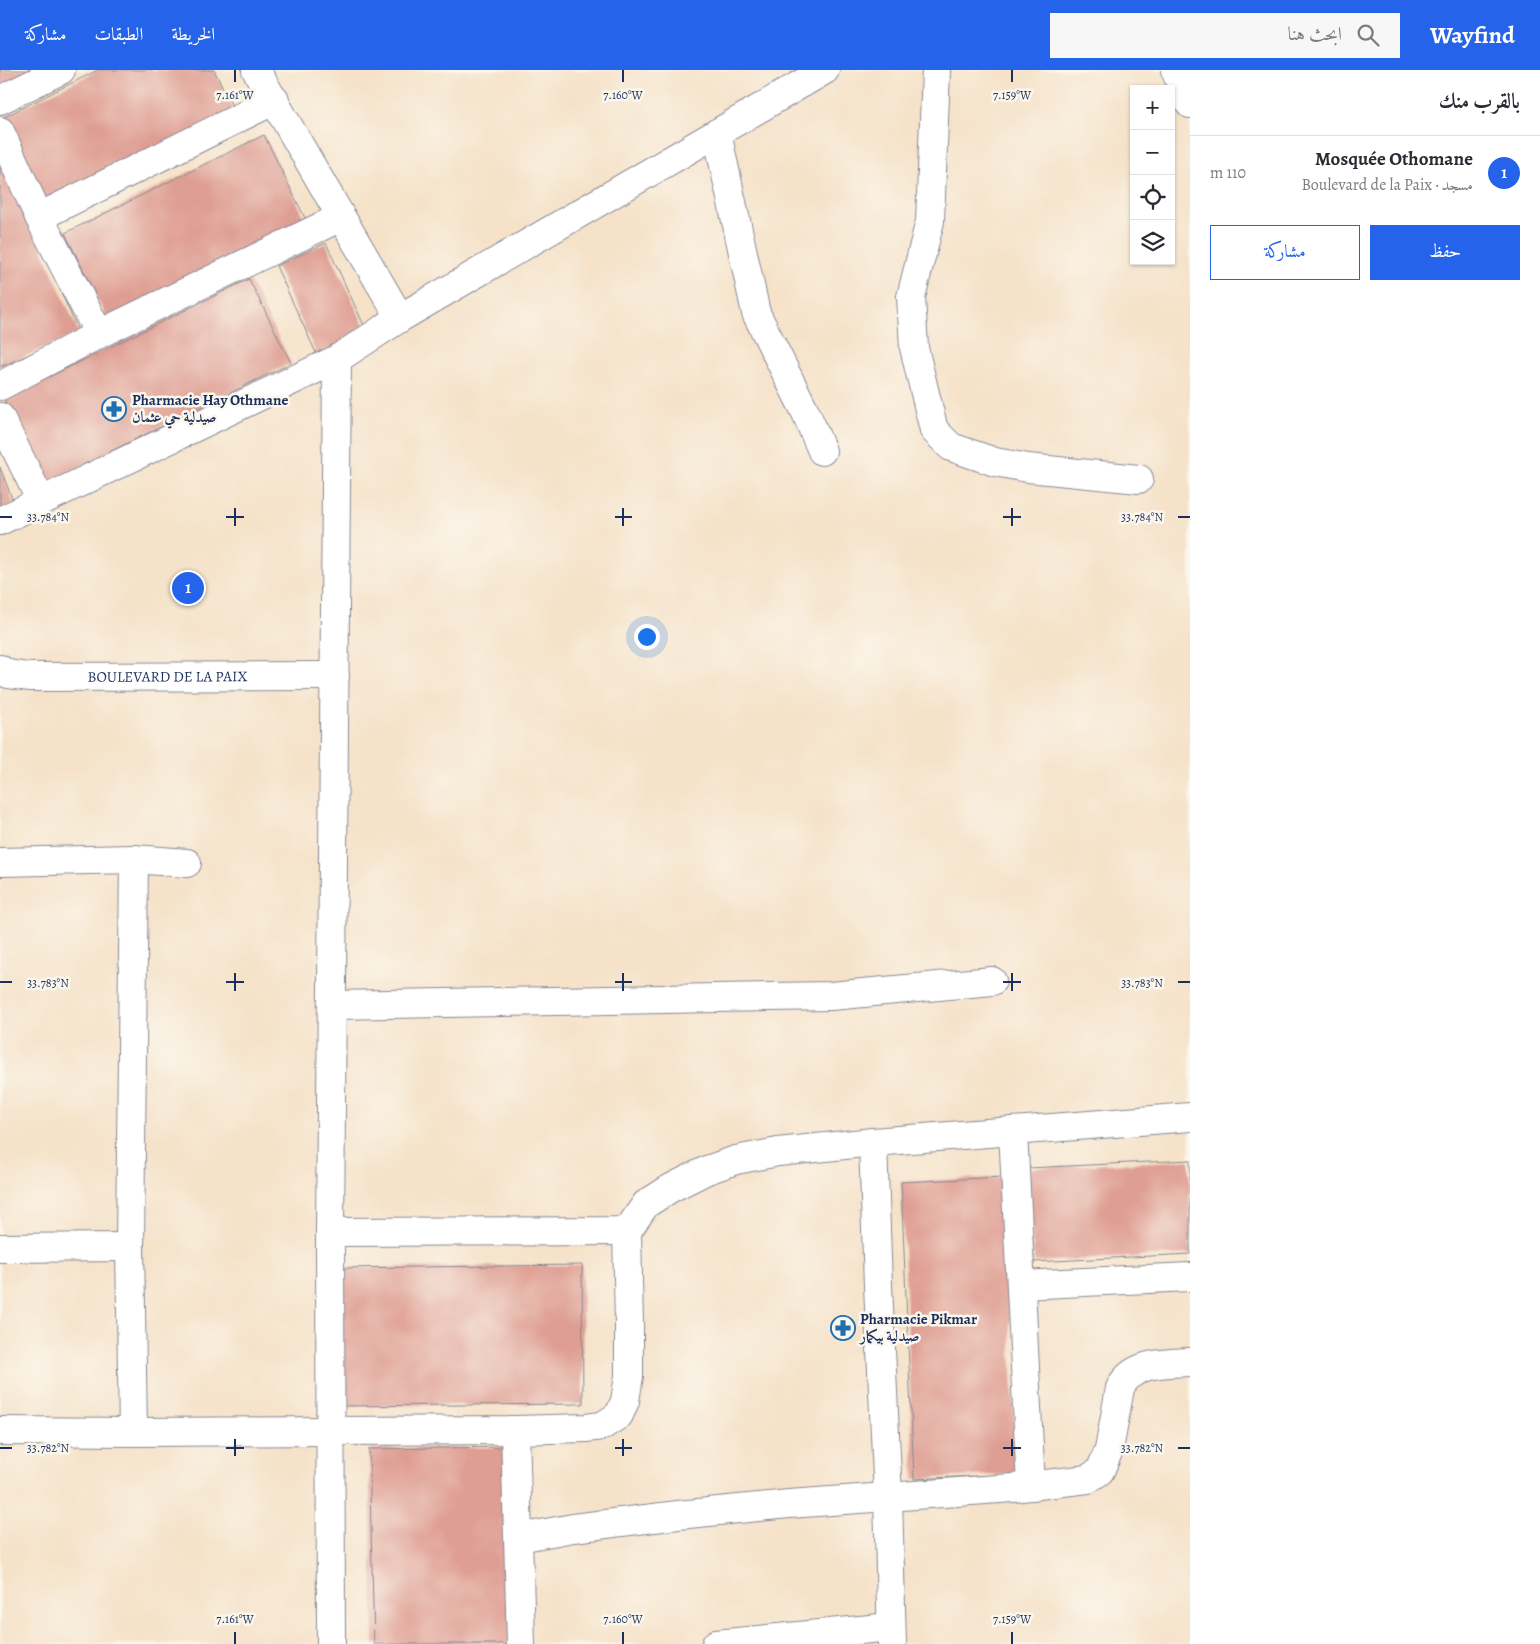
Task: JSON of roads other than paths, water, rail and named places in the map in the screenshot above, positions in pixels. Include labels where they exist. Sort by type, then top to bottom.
[{"type":"street","points":[[0,100],[61,70]]},
{"type":"street","points":[[256,70],[400,318]]},
{"type":"street","points":[[0,521],[338,359],[400,318],[825,70]]},
{"type":"street","points":[[936,70],[930,221],[911,297],[914,348],[934,430],[951,447],[995,462],[1028,468],[1139,479]]},
{"type":"street","points":[[1181,73],[1190,104]]},
{"type":"street","points":[[40,217],[274,100]]},
{"type":"street","points":[[0,131],[40,217],[99,334]]},
{"type":"street","points":[[717,133],[756,313],[806,413],[822,451]]},
{"type":"street","points":[[0,386],[99,334],[341,217]]},
{"type":"street","points":[[331,1644],[330,1232],[338,359]]},
{"type":"street","points":[[0,417],[41,501]]},
{"type":"street","name":"BOULEVARD DE LA PAIX","points":[[3,673],[29,677],[335,676]]},
{"type":"street","points":[[0,862],[134,859],[187,863]]},
{"type":"street","points":[[133,1432],[130,1248],[134,859]]},
{"type":"street","points":[[332,1005],[831,996],[992,981]]},
{"type":"street","points":[[0,1430],[133,1432],[516,1430],[602,1426],[619,1415],[625,1401],[628,1376],[629,1325],[627,1231],[646,1204],[671,1188],[707,1170],[736,1160],[778,1152],[873,1142],[1190,1117]]},
{"type":"street","points":[[1013,1131],[1032,1486]]},
{"type":"street","points":[[716,1644],[891,1636],[888,1497],[878,1296],[873,1142]]},
{"type":"street","points":[[330,1232],[627,1231]]},
{"type":"street","points":[[0,1248],[130,1248]]},
{"type":"street","points":[[1021,1285],[1190,1277]]},
{"type":"street","points":[[519,1538],[573,1528],[678,1515],[789,1504],[1032,1486],[1088,1479],[1100,1471],[1109,1450],[1120,1388],[1124,1380],[1133,1372],[1153,1365],[1190,1362]]},
{"type":"street","points":[[516,1430],[521,1644]]},
{"type":"place","name":"Pharmacie Hay Othmane صيدلية حي عثمان","points":[[114,409]]},
{"type":"place","name":"Mosquée Othomane","points":[[188,588]]},
{"type":"place","name":"Pharmacie Pikmar صيدلية بيكمار","points":[[843,1328]]}]
